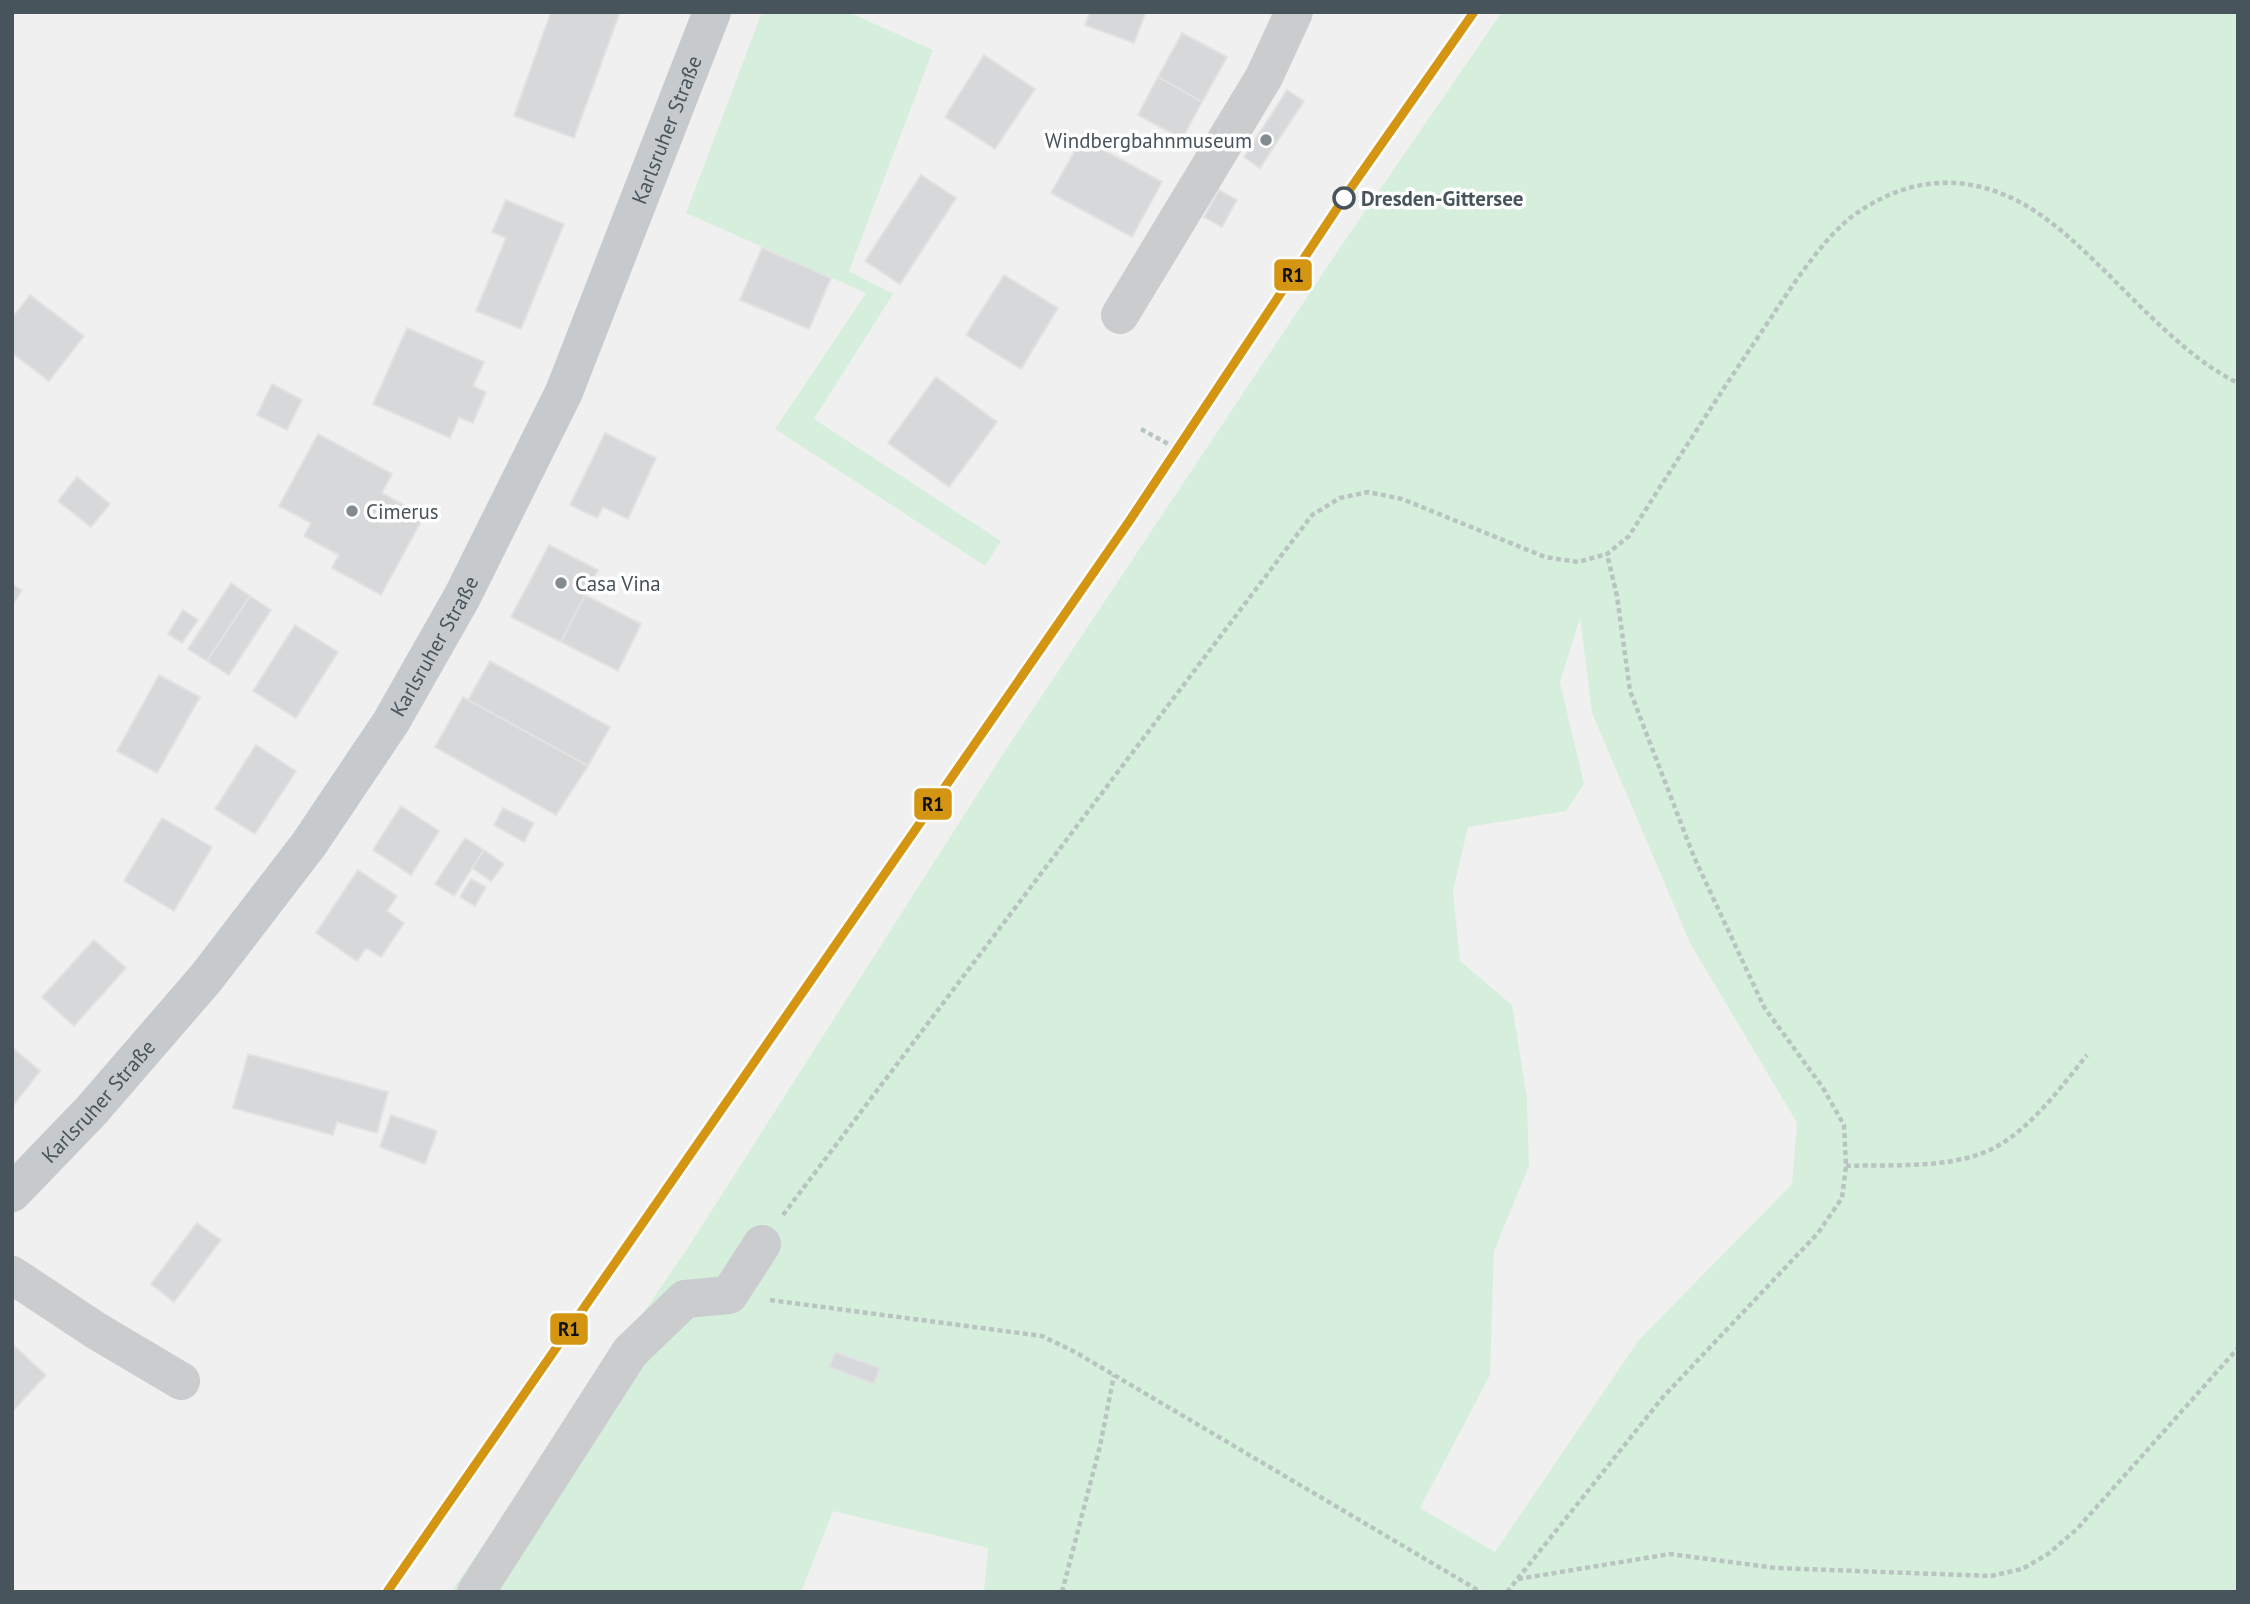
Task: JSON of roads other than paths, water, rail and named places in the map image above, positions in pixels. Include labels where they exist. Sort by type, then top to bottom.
[{"type":"main road","name":"Karlsruher Straße","points":[[12,1193],[91,1111],[206,978],[309,844],[391,722],[462,597],[564,392],[712,12]]},
{"type":"street","points":[[1120,315],[1264,77],[1294,12]]},
{"type":"street","points":[[476,1592],[630,1352],[685,1299],[729,1295],[762,1244]]},
{"type":"street","points":[[12,1275],[95,1330],[181,1381]]},
{"type":"railway","points":[[387,1592],[1130,520],[1348,192],[1414,100]]},
{"type":"place","name":"Windbergbahnmuseum","points":[[1266,140]]},
{"type":"place","name":"Dresden-Gittersee","points":[[1344,198]]},
{"type":"place","name":"Cimerus","points":[[352,511]]},
{"type":"place","name":"Casa Vina","points":[[561,583]]}]
